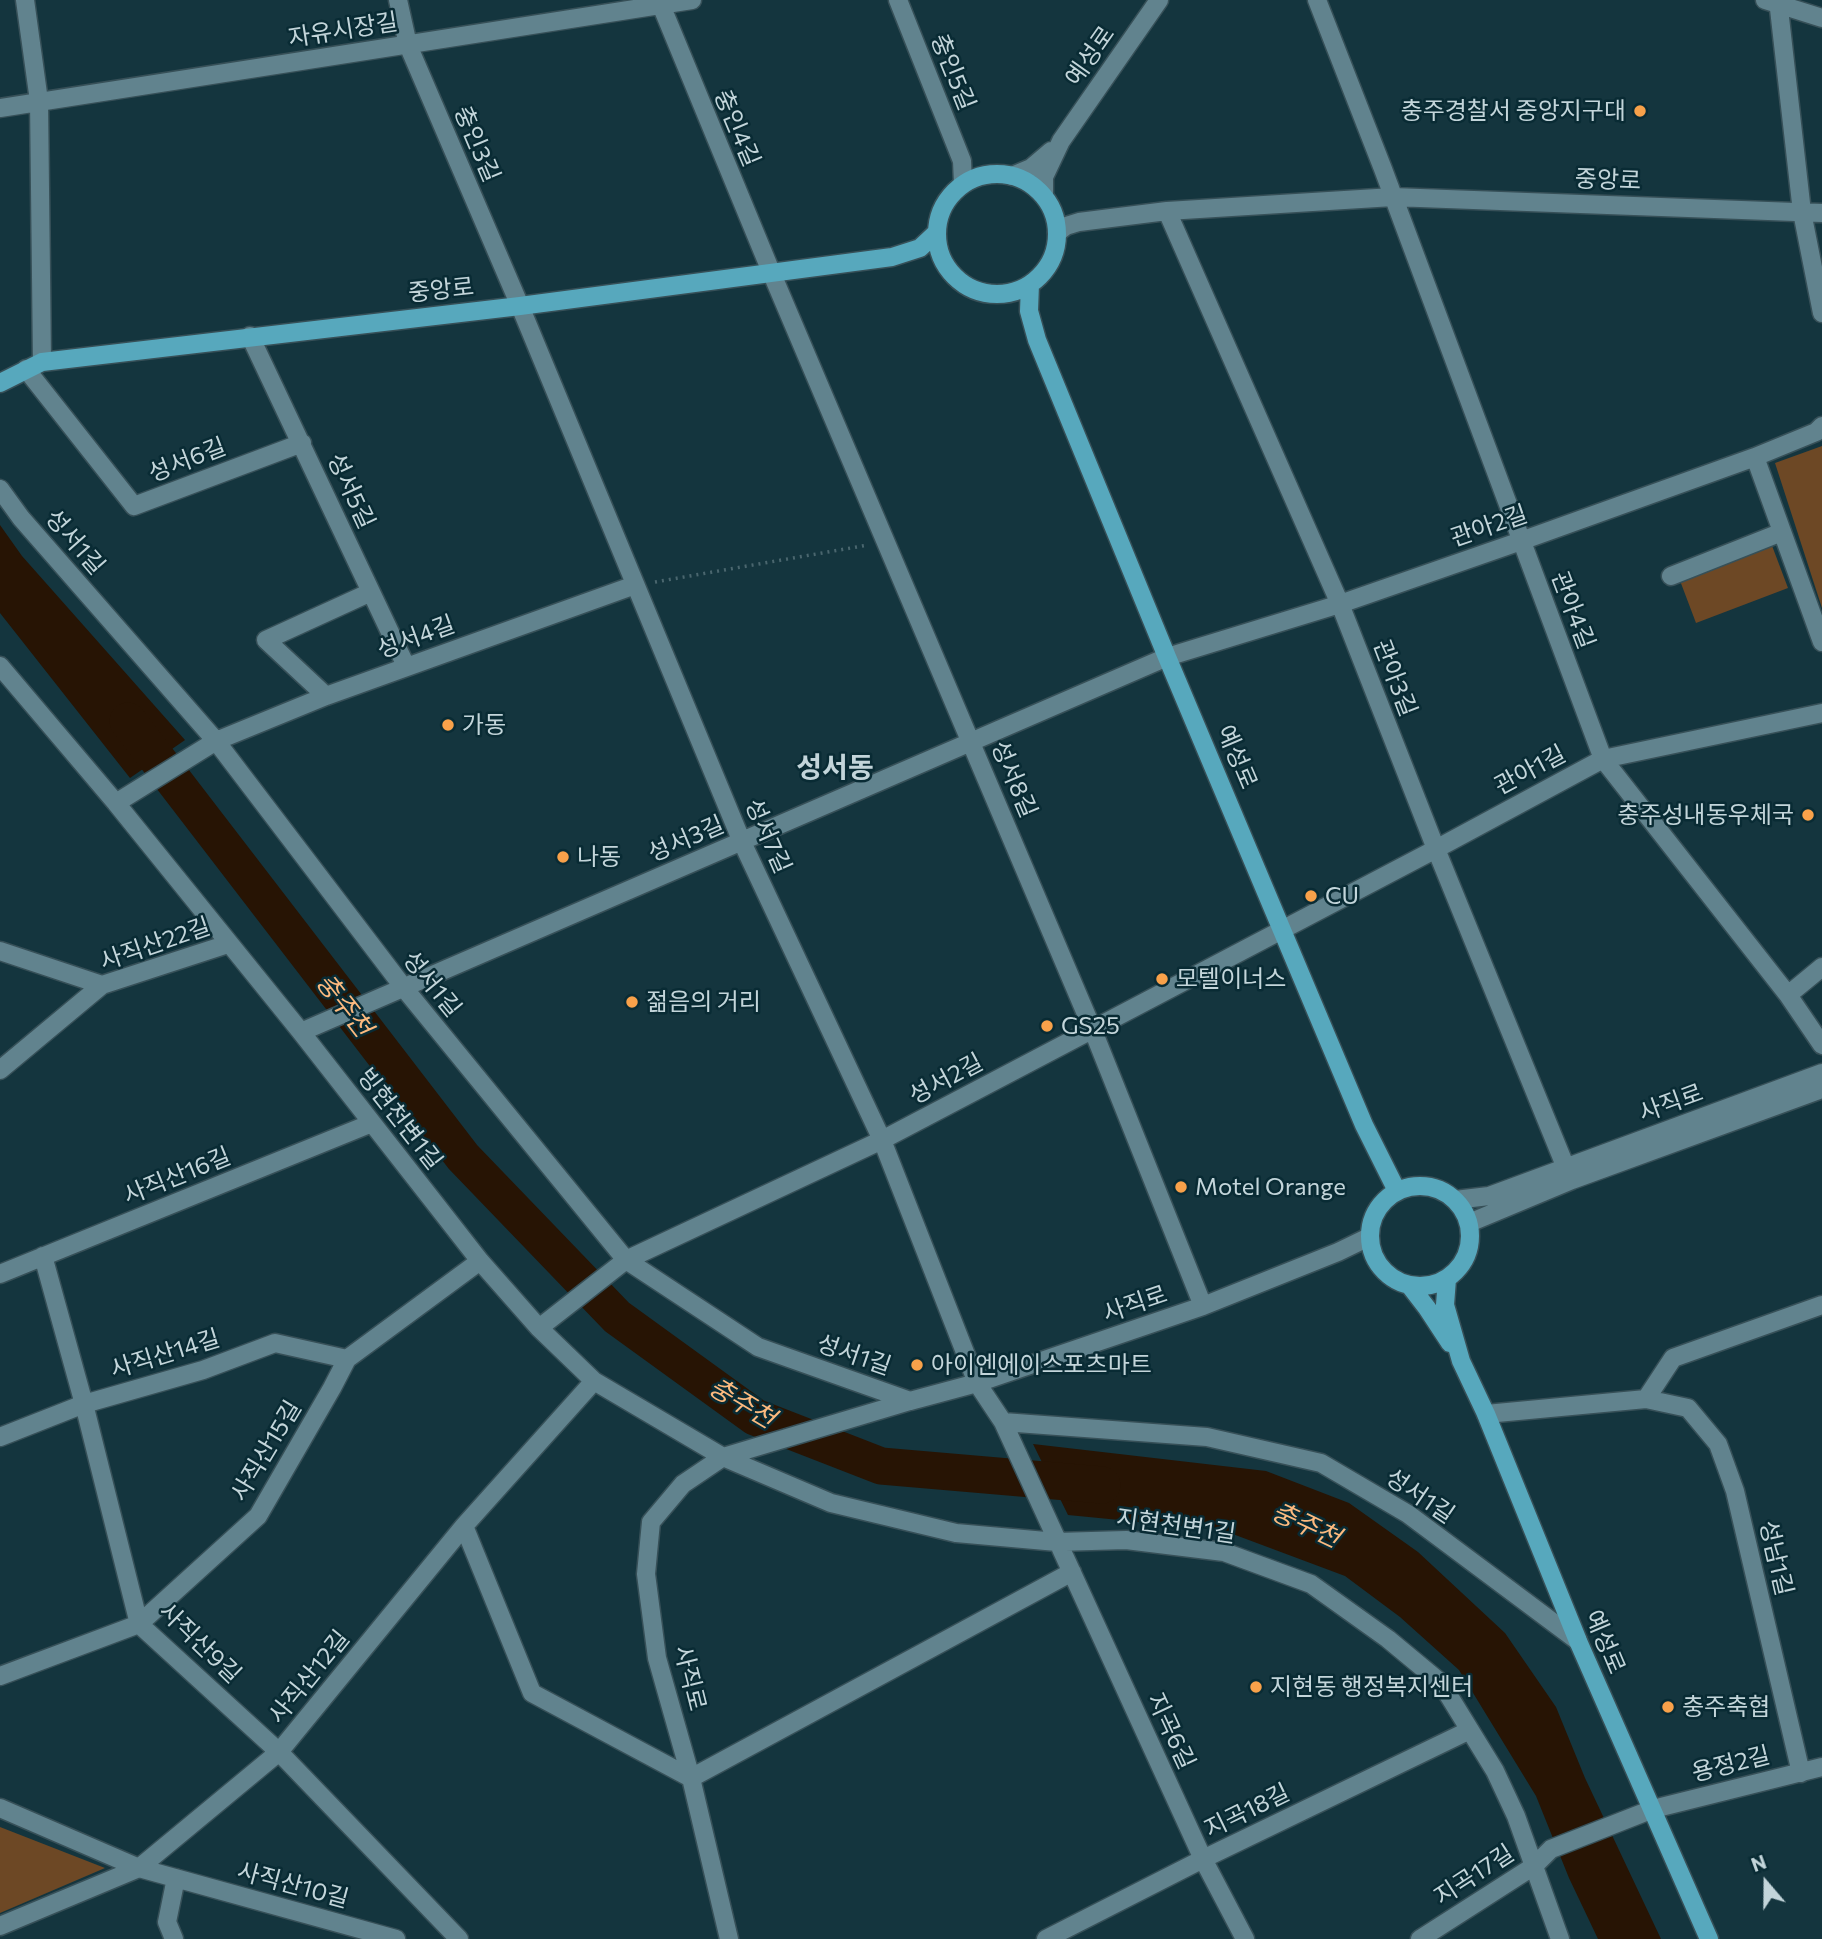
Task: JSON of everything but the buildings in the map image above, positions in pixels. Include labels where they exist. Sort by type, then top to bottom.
[{"type":"main road","points":[[999,174],[1012,176],[1030,183],[1044,196],[1056,225],[1055,248],[1050,262],[1030,284],[1015,291],[987,294],[970,288],[948,270],[939,253],[936,233],[943,205],[971,180],[999,174]]},
{"type":"main road","name":"중앙로","points":[[0,383],[34,365],[250,336],[520,306],[892,257],[920,248],[936,233]]},
{"type":"main road","name":"중앙로","points":[[892,257],[922,261],[948,270]]},
{"type":"main road","name":"예성로","points":[[1030,284],[1029,311],[1037,341],[1364,1125],[1397,1191]]},
{"type":"main road","name":"예성로","points":[[999,294],[1016,307],[1037,341]]},
{"type":"main road","points":[[1410,1286],[1435,1284],[1447,1279],[1464,1261],[1470,1236],[1466,1215],[1455,1200],[1443,1191],[1428,1186],[1412,1186],[1385,1199],[1370,1223],[1371,1251],[1377,1264],[1392,1278],[1410,1286],[1461,1361]]},
{"type":"main road","points":[[1447,1279],[1445,1304],[1461,1361]]},
{"type":"main road","name":"예성로","points":[[1461,1361],[1486,1414],[1578,1641],[1709,1939]]},
{"type":"street","points":[[24,0],[39,101],[34,365]]},
{"type":"street","name":"충인3길","points":[[398,0],[408,45],[520,306]]},
{"type":"street","name":"자유시장길","points":[[0,108],[408,45],[659,2],[692,0]]},
{"type":"street","name":"충인5길","points":[[898,0],[971,180]]},
{"type":"street","name":"예성로","points":[[1044,196],[1044,177],[1060,141],[1159,0]]},
{"type":"street","points":[[1317,0],[1393,197]]},
{"type":"street","points":[[1822,18],[1774,1],[1802,212],[1822,313]]},
{"type":"street","name":"충인4길","points":[[659,2],[772,274]]},
{"type":"street","name":"예성로","points":[[1012,176],[1031,168],[1060,141]]},
{"type":"street","name":"중앙로","points":[[1056,225],[1066,226],[1167,211],[1393,197],[1822,213]]},
{"type":"street","name":"관아4길","points":[[1393,197],[1603,759],[1788,995],[1822,1045]]},
{"type":"street","name":"관아3길","points":[[1167,211],[1340,604],[1566,1168]]},
{"type":"street","name":"성서8길","points":[[772,274],[1092,1028],[1203,1306]]},
{"type":"street","name":"성서7길","points":[[520,306],[742,842],[882,1140],[977,1384],[1003,1422]]},
{"type":"street","name":"성서5길","points":[[250,336],[407,666]]},
{"type":"street","name":"성서6길","points":[[34,365],[134,506],[302,443]]},
{"type":"street","name":"관아2길","points":[[1167,657],[1340,604],[1521,541],[1755,457],[1815,432],[1822,426]]},
{"type":"street","points":[[1755,457],[1822,642]]},
{"type":"street","name":"성서1길","points":[[0,489],[21,518],[216,741],[404,988],[626,1260],[758,1347],[911,1401]]},
{"type":"street","points":[[1671,576],[1782,532]]},
{"type":"street","name":"성서4길","points":[[116,803],[216,741],[326,696],[635,585]]},
{"type":"street","points":[[326,696],[266,640],[371,592]]},
{"type":"street","name":"성서3길","points":[[301,1032],[1167,657]]},
{"type":"street","name":"빙현천변1길","points":[[1,670],[116,803],[301,1032],[480,1261],[539,1328],[594,1381],[723,1457]]},
{"type":"street","name":"관아1길","points":[[1283,929],[1603,759],[1822,713]]},
{"type":"street","name":"성서2길","points":[[539,1328],[626,1260],[882,1140],[1283,929]]},
{"type":"street","name":"사직산22길","points":[[0,1070],[102,985],[229,944]]},
{"type":"street","points":[[0,951],[102,985]]},
{"type":"street","points":[[1788,995],[1822,967]]},
{"type":"street","name":"사직로","points":[[1455,1200],[1489,1196],[1822,1073]]},
{"type":"street","name":"사직로","points":[[1469,1223],[1573,1180],[1822,1089]]},
{"type":"street","name":"사직산16길","points":[[0,1274],[373,1124]]},
{"type":"street","name":"사직로","points":[[729,1939],[691,1779],[657,1658],[646,1574],[651,1522],[683,1484],[723,1457],[977,1384],[1203,1306],[1369,1237]]},
{"type":"street","name":"사직산9길","points":[[43,1256],[84,1404],[139,1624],[279,1752],[459,1939]]},
{"type":"street","name":"사직산15길","points":[[0,1676],[139,1624],[258,1516],[347,1359],[480,1261]]},
{"type":"street","points":[[1646,1399],[1673,1358],[1822,1305]]},
{"type":"street","name":"사직산14길","points":[[0,1437],[84,1404],[203,1370],[275,1343],[347,1359]]},
{"type":"street","name":"사직산12길","points":[[0,1926],[139,1868],[279,1752],[464,1526],[594,1381]]},
{"type":"street","name":"성남1길","points":[[1486,1414],[1646,1399],[1688,1408],[1718,1444],[1735,1491],[1801,1773]]},
{"type":"street","name":"성서1길","points":[[1003,1422],[1207,1437],[1321,1462],[1408,1514],[1578,1641]]},
{"type":"street","name":"지곡6길","points":[[1003,1422],[1203,1859],[1245,1939]]},
{"type":"street","name":"지현천변1길","points":[[723,1457],[831,1503],[956,1533],[1058,1542],[1125,1540],[1224,1552],[1311,1584],[1388,1639],[1441,1683],[1495,1771],[1516,1816],[1560,1939]]},
{"type":"street","points":[[464,1526],[532,1693],[691,1779],[1072,1572]]},
{"type":"street","name":"지곡18길","points":[[1046,1939],[1203,1859],[1470,1730]]},
{"type":"street","name":"용정2길","points":[[1551,1849],[1653,1809],[1822,1767]]},
{"type":"street","name":"사직산10길","points":[[0,1808],[139,1868],[396,1939]]},
{"type":"street","name":"지곡17길","points":[[1420,1939],[1534,1866],[1551,1849]]},
{"type":"street","points":[[174,1939],[167,1922],[176,1878]]},
{"type":"path","points":[[635,585],[886,541]]},
{"type":"shaded area","points":[[1822,446],[1822,608],[1775,463]]},
{"type":"shaded area","points":[[1771,543],[1788,588],[1696,623],[1679,578]]},
{"type":"shaded area","points":[[0,1827],[105,1868],[0,1913]]},
{"type":"water","points":[[0,525],[22,556],[185,740],[130,778],[0,613]]},
{"type":"water","points":[[1033,1444],[1266,1471],[1349,1503],[1418,1552],[1505,1633],[1556,1707],[1585,1778],[1661,1939],[1598,1939],[1569,1878],[1536,1796],[1459,1670],[1400,1617],[1345,1576],[1222,1530],[1068,1515]]},
{"type":"waterway","name":"충주천","points":[[128,721],[463,1157],[617,1317],[755,1417],[881,1466],[1102,1485]]},
{"type":"place","name":"충주경찰서 중앙지구대","points":[[1640,111]]},
{"type":"place","name":"가동","points":[[448,725]]},
{"type":"place","name":"충주성내동우체국","points":[[1808,815]]},
{"type":"place","name":"나동","points":[[563,857]]},
{"type":"place","name":"CU","points":[[1311,896]]},
{"type":"place","name":"모텔이너스","points":[[1162,979]]},
{"type":"place","name":"젊음의 거리","points":[[632,1002]]},
{"type":"place","name":"GS25","points":[[1047,1026]]},
{"type":"place","name":"Motel Orange","points":[[1181,1187]]},
{"type":"place","name":"아이엔에이스포츠마트","points":[[917,1365]]},
{"type":"place","name":"지현동 행정복지센터","points":[[1256,1687]]},
{"type":"place","name":"충주축협","points":[[1668,1707]]},
{"type":"district","name":"성서동","points":[[835,768]]}]
